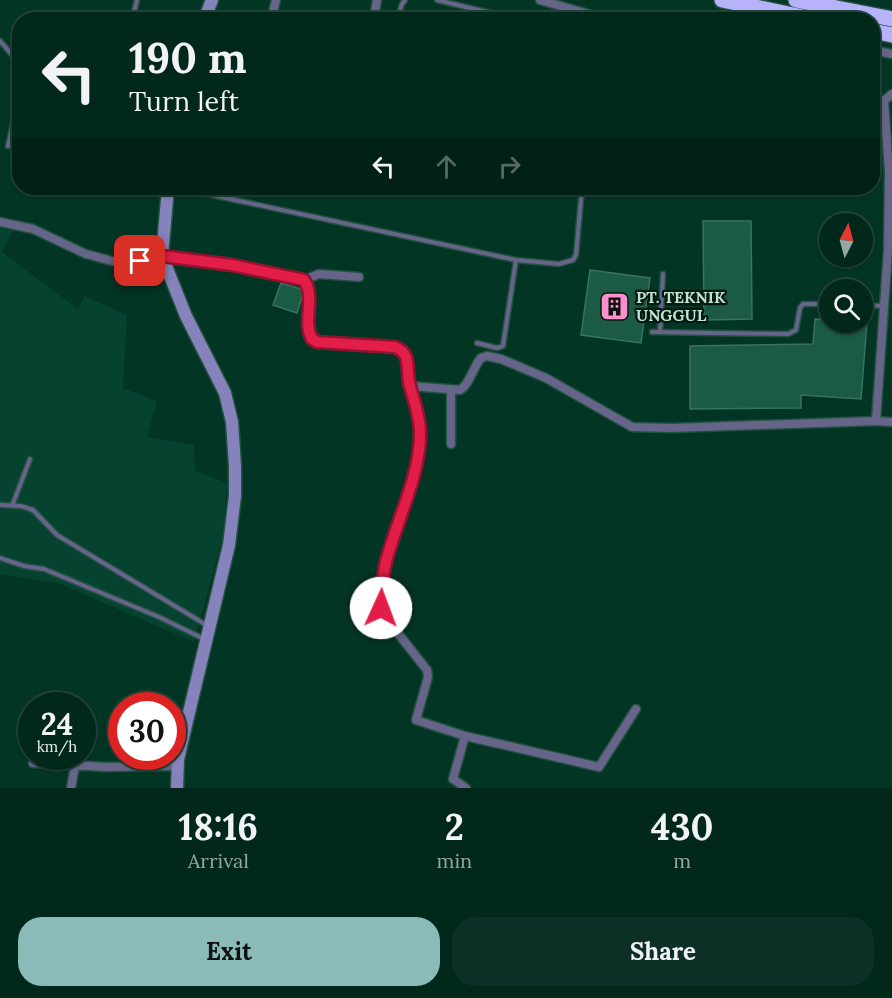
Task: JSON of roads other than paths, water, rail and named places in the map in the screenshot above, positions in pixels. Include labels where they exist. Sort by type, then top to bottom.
[{"type":"highway","points":[[722,0],[779,12]]},
{"type":"highway","points":[[795,0],[856,12]]},
{"type":"main road","points":[[167,195],[162,256],[186,316],[222,385],[232,422],[235,466],[233,517],[229,545],[186,732]]},
{"type":"main road","points":[[177,788],[178,770]]},
{"type":"street","points":[[540,0],[579,12]]},
{"type":"street","points":[[876,421],[888,250],[889,172],[884,102],[892,94]]},
{"type":"street","points":[[880,101],[884,102]]},
{"type":"street","points":[[0,222],[33,229],[86,254],[112,261],[152,260],[162,256],[232,265],[304,280],[320,274],[359,277]]},
{"type":"street","points":[[304,280],[309,289],[307,317],[312,339],[317,342],[395,347],[405,353],[408,361],[410,386],[419,419],[420,440],[411,483],[385,563],[381,608],[385,617],[427,670],[428,677],[416,720],[465,736],[599,767],[636,709]]},
{"type":"street","points":[[410,386],[460,390],[464,387],[478,361],[486,356],[546,378],[632,427],[892,422]]},
{"type":"street","points":[[451,389],[451,444]]},
{"type":"street","points":[[465,736],[451,784],[466,788]]},
{"type":"street","points":[[71,788],[74,770]]},
{"type":"lane","points":[[437,0],[487,12]]},
{"type":"lane","points":[[0,41],[12,55]]},
{"type":"lane","points":[[8,146],[12,128]]},
{"type":"lane","points":[[213,195],[516,260],[559,264],[573,260],[576,255],[581,195]]},
{"type":"lane","points":[[233,199],[234,195]]},
{"type":"lane","points":[[477,343],[497,348],[503,346],[516,260]]},
{"type":"lane","points":[[660,332],[663,274]]},
{"type":"lane","points":[[652,332],[788,334],[796,330],[800,308],[803,304],[819,304]]},
{"type":"lane","points":[[873,306],[884,306]]},
{"type":"lane","points":[[12,506],[30,459]]},
{"type":"lane","points":[[0,505],[21,506],[33,510],[57,535],[210,627]]},
{"type":"lane","points":[[0,558],[6,562],[44,568],[208,640]]},
{"type":"tunnel","points":[[719,12],[721,0]]},
{"type":"place","name":"PT. TEKNIK UNGGUL","points":[[615,306]]}]
